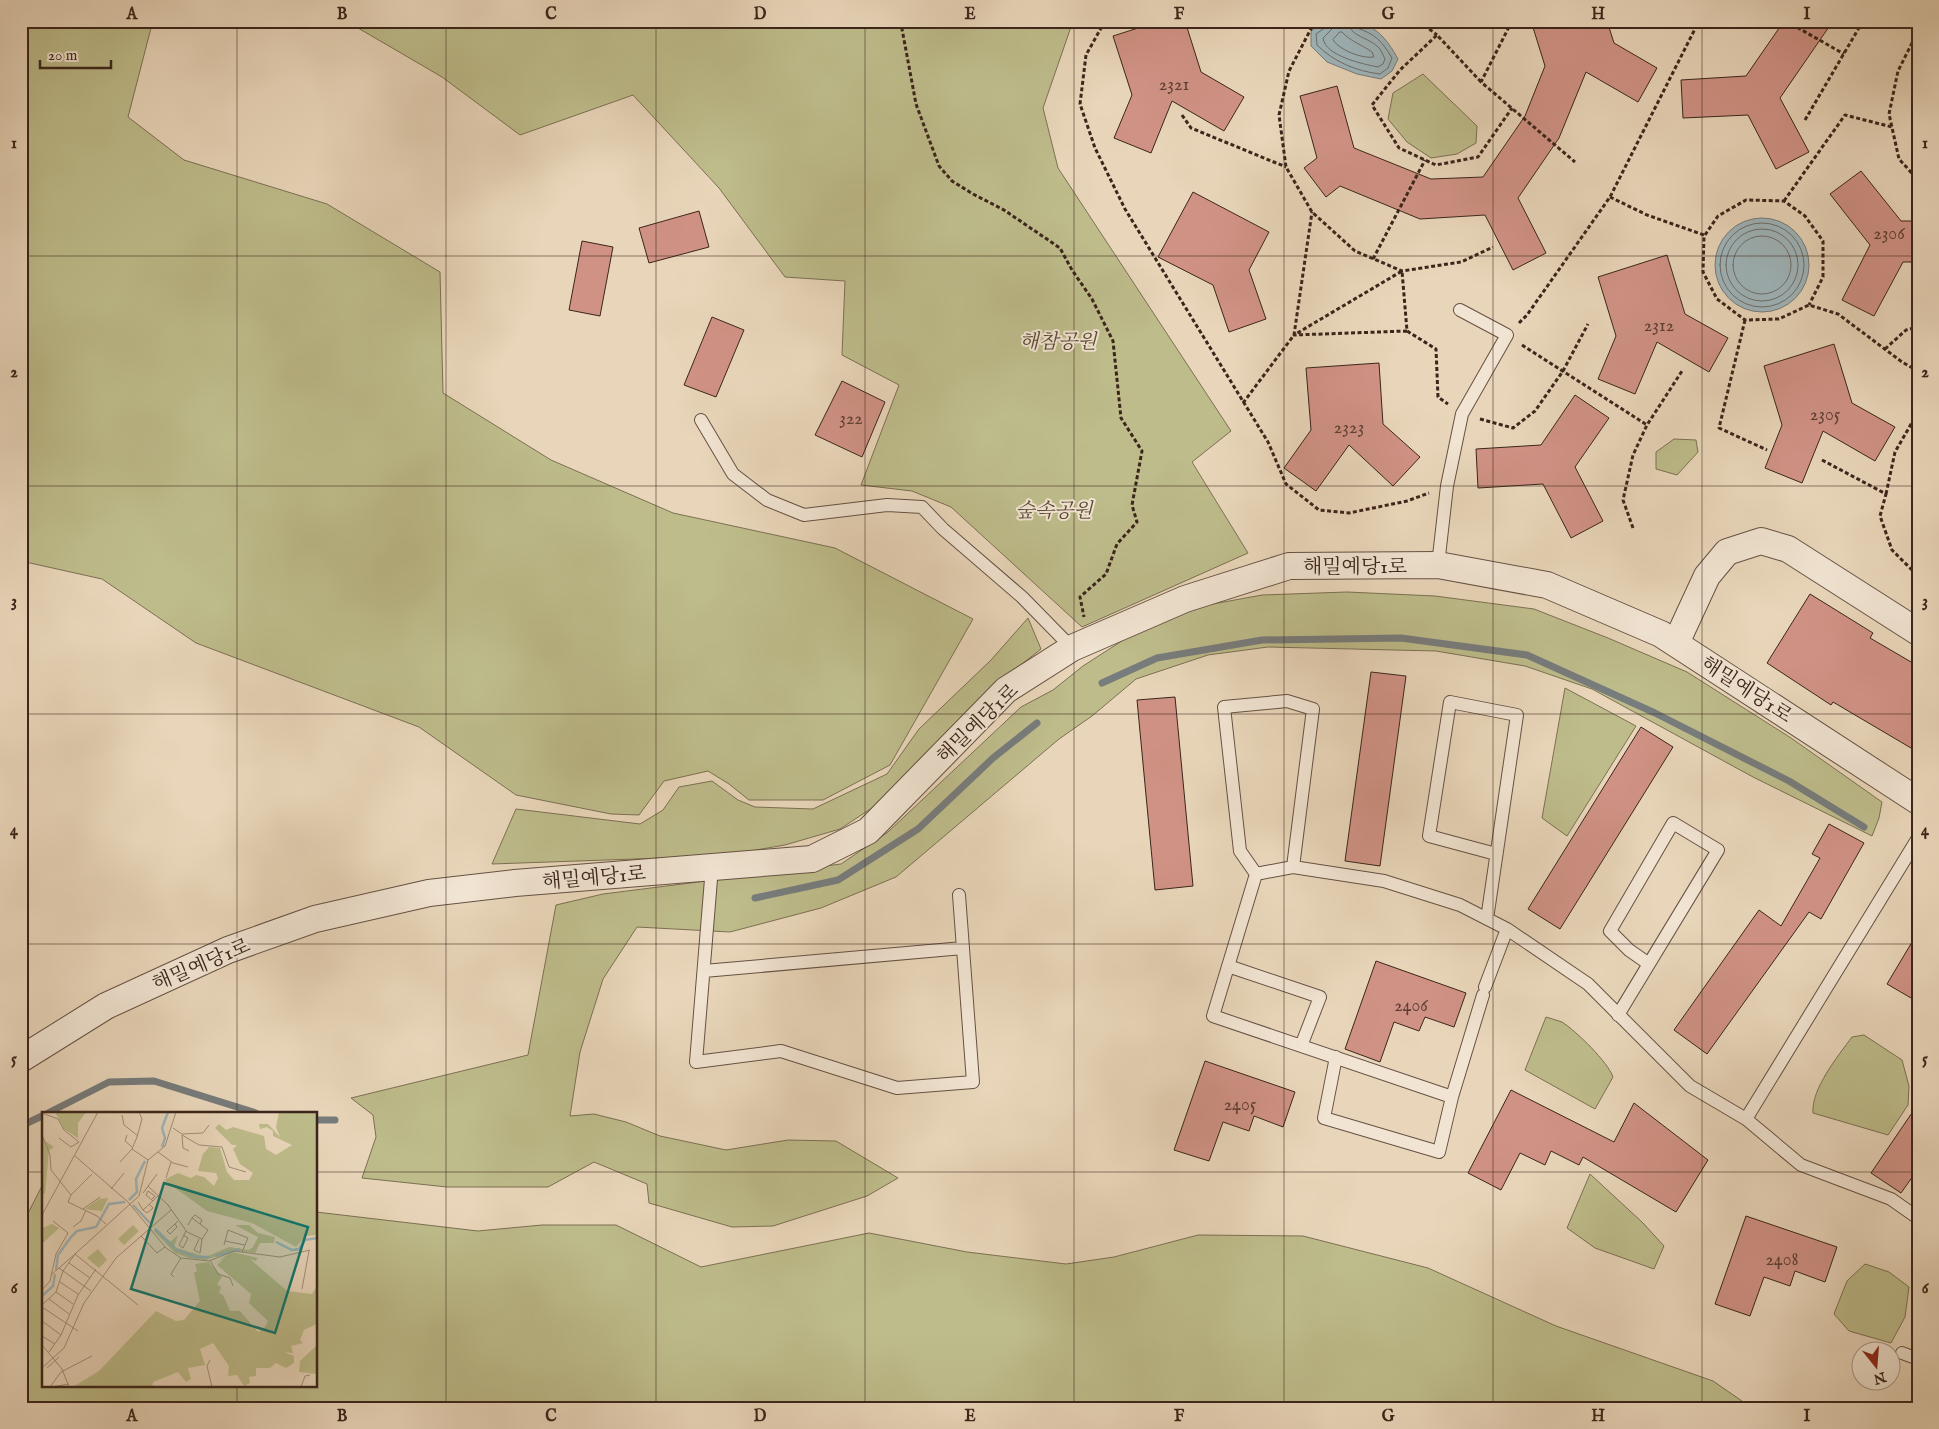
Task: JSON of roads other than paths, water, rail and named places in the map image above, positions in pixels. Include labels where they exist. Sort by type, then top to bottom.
[{"type":"street","points":[[1676,643],[1707,576],[1727,552],[1761,541],[1788,549],[1918,632]]},
{"type":"street","name":"해밀예당1로","points":[[21,1059],[106,1006],[228,950],[315,919],[429,893],[515,883],[812,859],[868,831],[1006,690],[1081,644],[1185,598],[1289,566],[1438,565],[1547,585],[1661,634],[1918,801]]},
{"type":"lane","points":[[1438,565],[1447,486],[1462,414],[1507,335],[1460,310]]},
{"type":"lane","points":[[701,420],[733,474],[767,500],[804,515],[887,505],[922,507],[943,529],[1022,597],[1081,644]]},
{"type":"lane","points":[[1256,874],[1240,852],[1224,706],[1287,701],[1313,709],[1293,867]]},
{"type":"lane","points":[[1487,919],[1517,715],[1450,702],[1429,836],[1496,854]]},
{"type":"lane","points":[[1618,1015],[1649,964],[1718,850],[1673,822],[1610,931],[1630,950],[1649,964]]},
{"type":"lane","points":[[1746,1119],[1918,838]]},
{"type":"lane","points":[[712,867],[696,1062],[781,1052],[897,1088],[973,1082],[958,895]]},
{"type":"lane","points":[[1256,874],[1293,867],[1384,881],[1460,905],[1507,929],[1588,984],[1690,1086],[1746,1119],[1801,1165],[1891,1199],[1918,1218]]},
{"type":"lane","points":[[1256,874],[1213,1016],[1452,1097]]},
{"type":"lane","points":[[1336,1057],[1324,1118],[1438,1152],[1452,1097],[1484,991],[1507,929]]},
{"type":"lane","points":[[704,971],[963,948]]},
{"type":"lane","points":[[1228,966],[1320,997],[1301,1046]]},
{"type":"lane","points":[[1902,1353],[1918,1359]]},
{"type":"water","points":[[1326,21],[1361,24],[1377,32],[1391,47],[1398,59],[1392,71],[1381,79],[1357,74],[1327,62],[1311,46],[1311,31]]},
{"type":"water","points":[[1753,218],[1771,218],[1796,231],[1806,247],[1809,265],[1806,283],[1796,299],[1771,312],[1753,312],[1728,299],[1715,274],[1715,256],[1728,231]]},
{"type":"waterway","points":[[1102,683],[1157,658],[1262,640],[1401,638],[1527,655],[1655,713],[1789,781],[1864,827]]},
{"type":"waterway","points":[[755,898],[838,880],[918,829],[993,758],[1037,723]]},
{"type":"waterway","points":[[50,1112],[109,1082],[154,1081],[253,1112]]},
{"type":"waterway","points":[[21,1126],[42,1116]]},
{"type":"waterway","points":[[318,1120],[335,1120]]},
{"type":"park label","name":"해참공원","points":[[1058,341]]},
{"type":"park label","name":"숲속공원","points":[[1054,510]]}]
